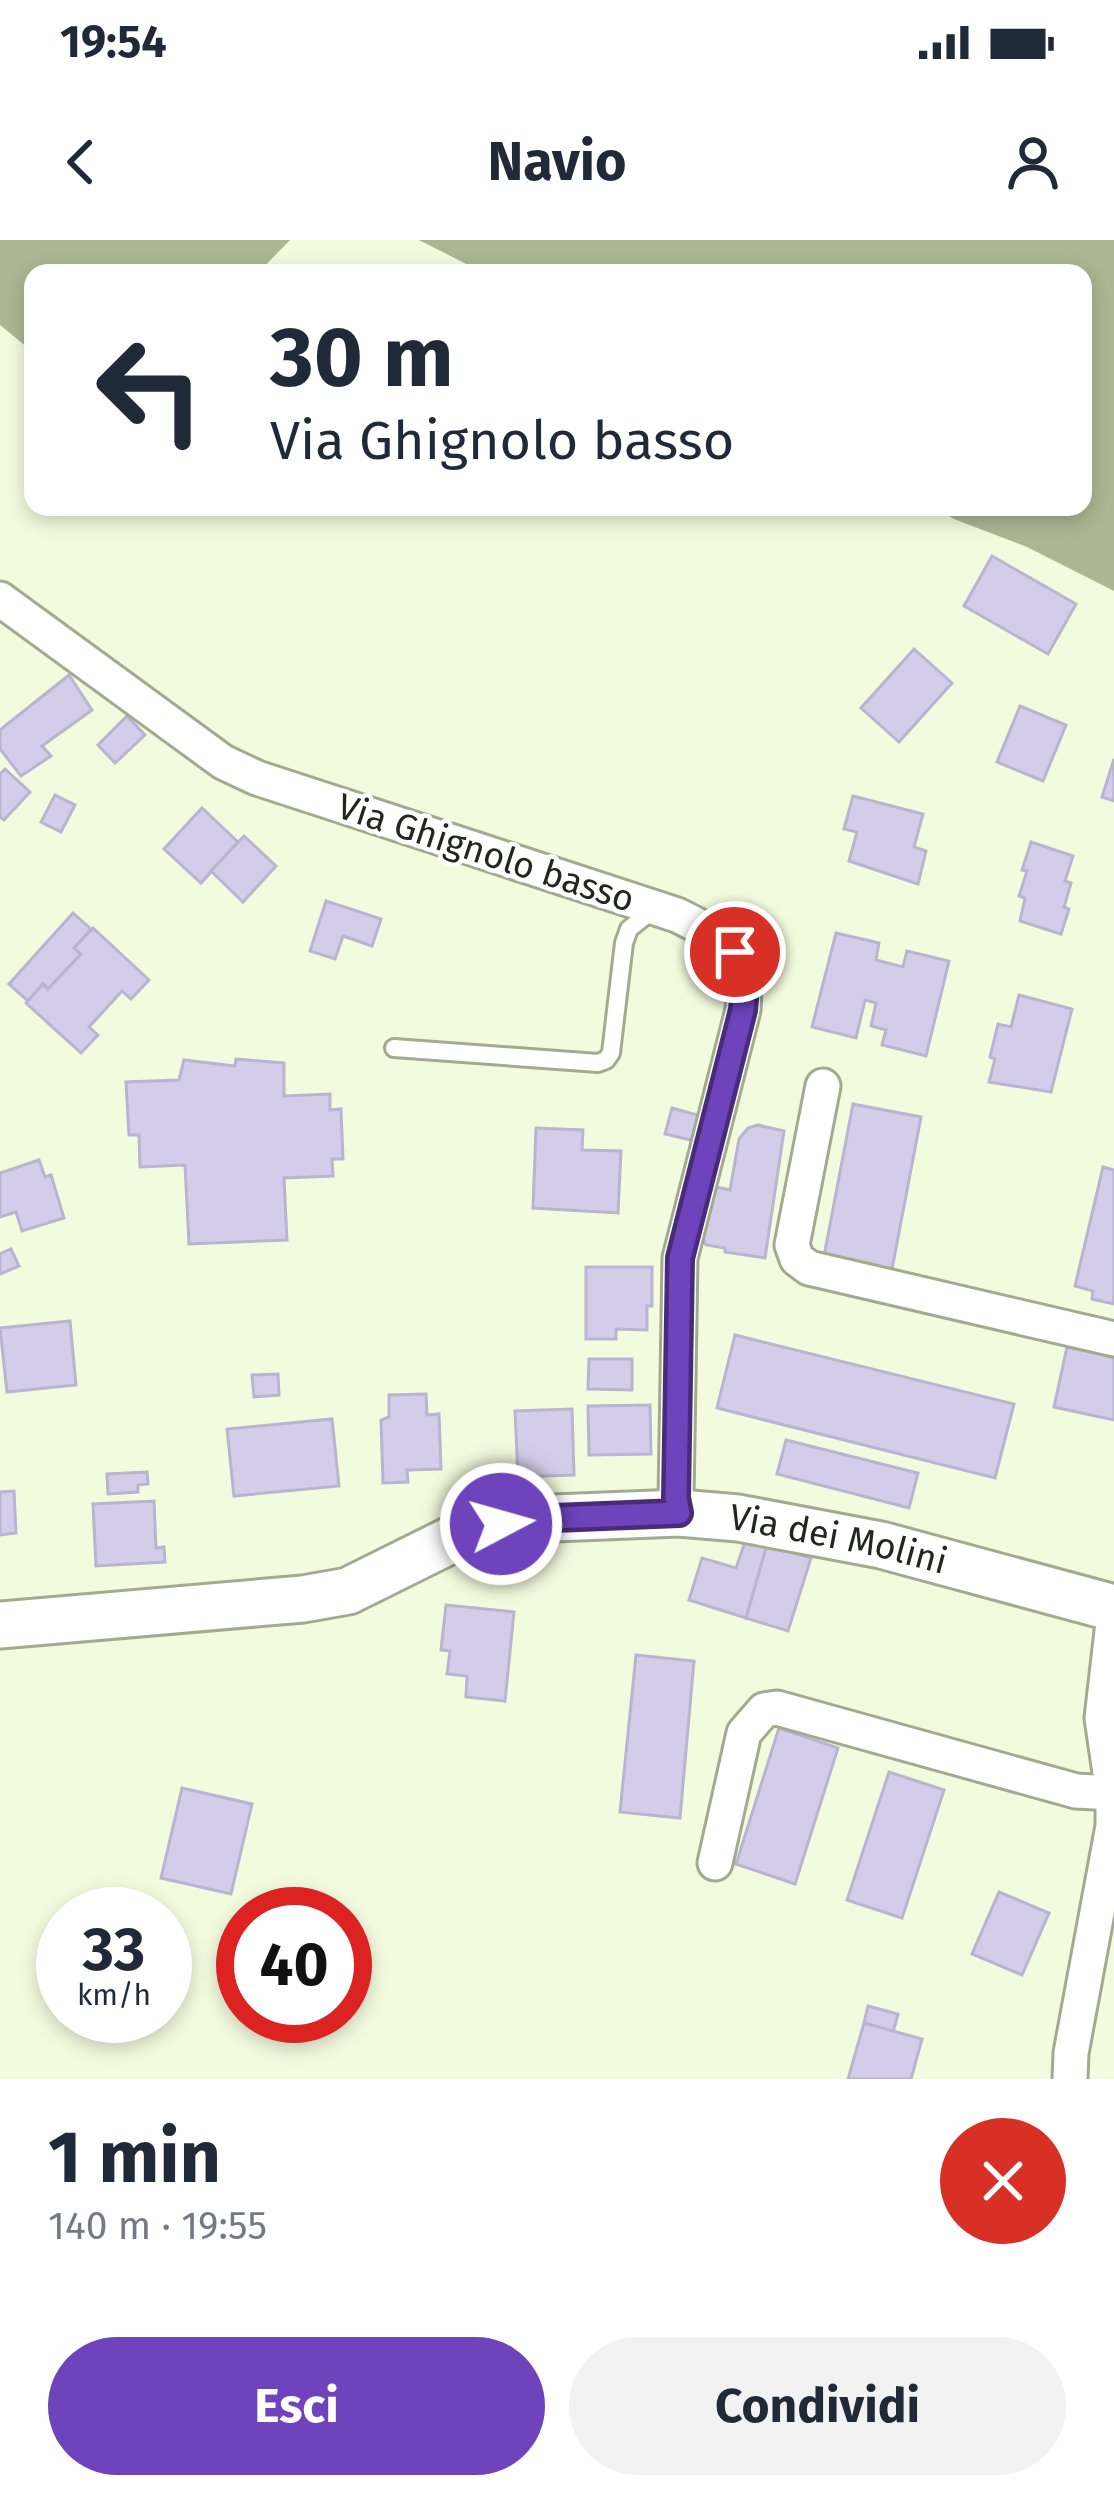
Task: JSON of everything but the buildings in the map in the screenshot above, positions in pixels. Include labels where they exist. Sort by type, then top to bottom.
[{"type":"street","name":"Via Ghignolo basso","points":[[0,599],[223,762],[257,778],[654,909],[716,934],[735,952],[746,977],[743,1010],[680,1258],[679,1513]]},
{"type":"street","points":[[823,1086],[792,1245],[797,1259],[809,1268],[1114,1340]]},
{"type":"street","name":"Via dei Molini","points":[[0,1625],[348,1592],[473,1529],[529,1519],[679,1513],[738,1518],[881,1545],[1114,1611],[1102,1718],[1113,1826],[1070,2079]]},
{"type":"street","points":[[715,1863],[744,1733],[764,1710],[777,1708],[1076,1791],[1113,1793]]},
{"type":"lane","points":[[394,1048],[606,1060],[611,1053],[624,943],[629,929],[654,909]]},
{"type":"green space","points":[[0,240],[290,240],[267,264],[24,264],[24,345],[0,325]]},
{"type":"green space","points":[[419,240],[1114,240],[1114,591],[1027,547],[950,516],[1092,516],[1092,264],[466,264]]},
{"type":"route","points":[[501,1524],[679,1513],[680,1258],[743,1010],[746,977],[735,952]]}]
